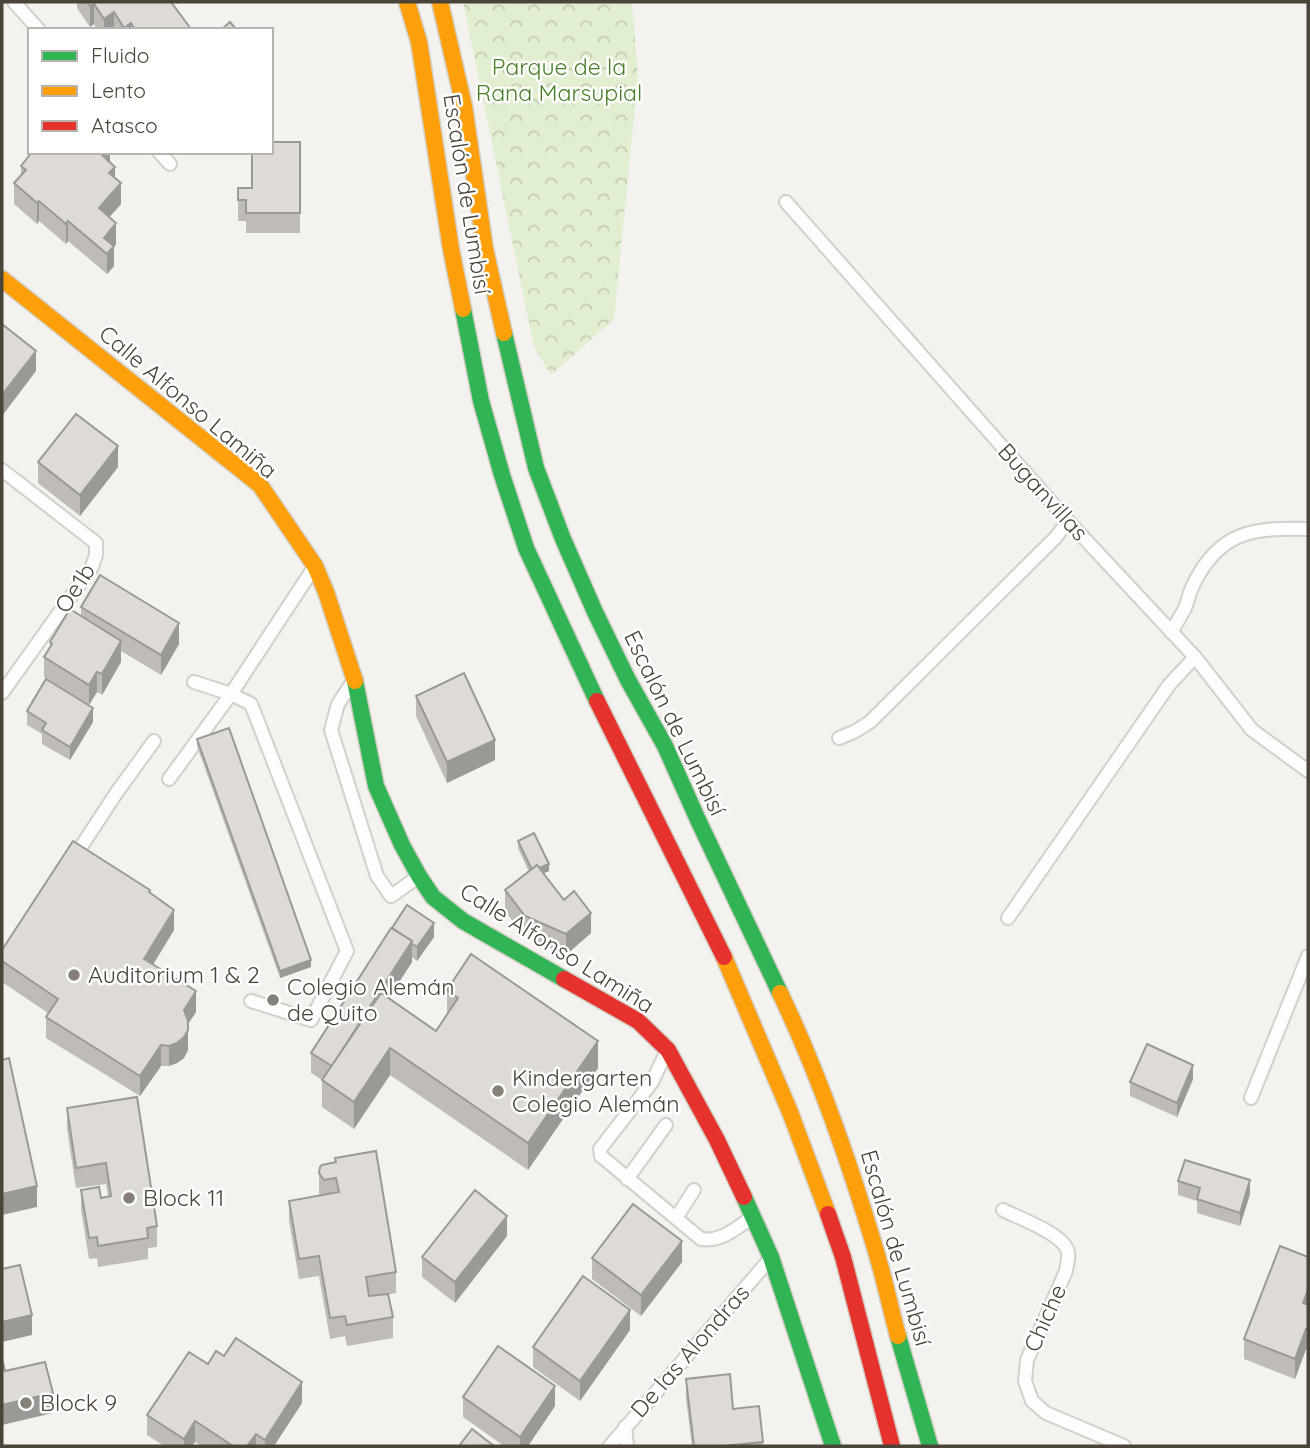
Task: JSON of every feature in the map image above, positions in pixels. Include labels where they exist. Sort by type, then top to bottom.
[{"type":"main road","name":"Escalón de Lumbisí","points":[[407,2],[419,42],[451,249],[481,401],[526,548],[593,693],[729,968],[790,1112],[843,1257],[892,1446]]},
{"type":"main road","name":"Escalón de Lumbisí","points":[[440,2],[464,106],[485,249],[536,468],[595,612],[628,680],[665,746],[797,1029],[851,1171],[930,1446]]},
{"type":"main road","name":"Calle Alfonso Lamiña","points":[[2,279],[260,485],[315,566],[326,592],[355,680],[376,786],[402,845],[433,897],[463,920],[638,1021],[668,1050],[754,1216],[771,1257],[833,1446]]},
{"type":"lane","points":[[14,2],[37,28]]},
{"type":"lane","points":[[161,154],[170,164]]},
{"type":"lane","name":"Buganvillas","points":[[786,202],[1068,521],[1195,657],[1252,730],[1308,771]]},
{"type":"lane","name":"Oe1b","points":[[2,470],[96,543],[96,555],[92,567],[2,693]]},
{"type":"lane","points":[[839,737],[870,722],[1056,537],[1068,521]]},
{"type":"lane","points":[[1171,632],[1201,570],[1214,552],[1230,541],[1248,534],[1272,529],[1308,529]]},
{"type":"lane","points":[[169,779],[231,694],[315,566]]},
{"type":"lane","points":[[1008,918],[1169,685],[1195,657]]},
{"type":"lane","points":[[355,680],[338,704],[331,730],[377,876],[391,896],[419,876]]},
{"type":"lane","points":[[194,682],[231,694],[251,704],[347,951],[311,1020],[251,1001]]},
{"type":"lane","points":[[66,869],[154,741]]},
{"type":"lane","points":[[1251,1098],[1308,956]]},
{"type":"lane","points":[[668,1050],[652,1082],[600,1149],[601,1156],[701,1239],[712,1240],[734,1230],[754,1216]]},
{"type":"lane","points":[[627,1179],[666,1125]]},
{"type":"lane","points":[[676,1218],[694,1190]]},
{"type":"lane","name":"Chiche","points":[[1003,1210],[1055,1236],[1063,1243],[1069,1256],[1066,1271],[1027,1360],[1025,1381],[1031,1401],[1046,1413],[1124,1446]]},
{"type":"lane","name":"De las Alondras","points":[[610,1446],[771,1257]]},
{"type":"lane","points":[[625,1427],[627,1446]]},
{"type":"green space","name":"Parque de la Rana Marsupial","points":[[463,2],[632,2],[638,76],[614,319],[551,375],[534,347]]},
{"type":"building","points":[[87,2],[171,2],[190,28],[134,28],[131,23],[124,28],[114,12],[104,19],[94,4],[90,6]]},
{"type":"building","points":[[230,22],[235,28],[223,28]]},
{"type":"building","points":[[273,142],[300,142],[300,213],[246,213],[246,200],[238,200],[238,188],[252,188],[252,154],[273,154]]},
{"type":"building","points":[[30,154],[103,154],[115,167],[109,173],[121,183],[99,208],[116,223],[104,238],[114,246],[107,254],[68,221],[66,224],[14,183],[26,170],[21,166]]},
{"type":"building","points":[[2,324],[36,351],[2,395]]},
{"type":"building","points":[[76,414],[118,446],[80,495],[38,462]]},
{"type":"building","points":[[100,575],[179,623],[161,655],[81,607]]},
{"type":"building","points":[[70,609],[121,641],[102,674],[97,672],[89,685],[44,657]]},
{"type":"building","points":[[464,673],[495,740],[447,762],[416,696]]},
{"type":"building","points":[[46,679],[93,708],[70,747],[42,730],[46,723],[27,711]]},
{"type":"building","points":[[229,728],[311,960],[280,971],[197,739]]},
{"type":"building","points":[[534,833],[549,864],[539,868],[537,865],[532,870],[518,841]]},
{"type":"building","name":"Auditorium 1 & 2","points":[[73,841],[150,890],[149,892],[174,910],[144,959],[196,991],[184,1010],[188,1030],[184,1037],[169,1046],[161,1045],[140,1076],[46,1017],[58,999],[2,961],[2,950]]},
{"type":"building","points":[[537,865],[564,900],[574,891],[591,913],[566,934],[525,916],[505,890]]},
{"type":"building","points":[[407,905],[434,923],[417,947],[392,928]]},
{"type":"building","points":[[391,928],[412,941],[332,1066],[311,1053]]},
{"type":"building","name":"Kindergarten Colegio Alemán","points":[[471,954],[598,1041],[528,1143],[390,1048],[354,1102],[322,1080],[381,993],[436,1031],[458,998],[447,990]]},
{"type":"building","points":[[1147,1044],[1193,1065],[1177,1103],[1130,1082]]},
{"type":"building","points":[[9,1058],[37,1186],[2,1194],[2,1060]]},
{"type":"building","name":"Block 11","points":[[137,1097],[157,1226],[147,1228],[148,1238],[98,1246],[97,1237],[89,1238],[81,1190],[99,1187],[101,1198],[111,1196],[106,1163],[76,1168],[67,1108]]},
{"type":"building","points":[[376,1151],[396,1272],[366,1277],[369,1296],[388,1294],[393,1317],[347,1325],[345,1316],[330,1318],[319,1256],[299,1259],[289,1201],[339,1192],[336,1178],[324,1180],[319,1173],[320,1167],[336,1162],[335,1158]]},
{"type":"building","points":[[1185,1160],[1250,1180],[1240,1213],[1197,1199],[1200,1188],[1178,1181]]},
{"type":"building","points":[[475,1190],[507,1216],[455,1282],[422,1257]]},
{"type":"building","points":[[633,1204],[682,1241],[641,1295],[592,1258]]},
{"type":"building","points":[[1280,1246],[1308,1257],[1308,1290],[1303,1303],[1308,1305],[1308,1330],[1306,1329],[1295,1359],[1244,1339]]},
{"type":"building","points":[[20,1265],[32,1315],[2,1322],[2,1269]]},
{"type":"building","points":[[583,1276],[630,1310],[580,1381],[533,1347]]},
{"type":"building","points":[[236,1338],[302,1382],[265,1440],[256,1434],[247,1446],[233,1446],[195,1421],[184,1439],[147,1415],[189,1352],[208,1364],[216,1351],[224,1356]]},
{"type":"building","points":[[498,1346],[555,1386],[520,1437],[463,1397]]},
{"type":"building","points":[[2,1359],[5,1371],[45,1362],[53,1393],[2,1405]]},
{"type":"building","points":[[730,1374],[733,1409],[759,1406],[763,1442],[694,1446],[686,1379]]},
{"type":"building","points":[[472,1429],[494,1446],[459,1446]]},
{"type":"traffic: fast","points":[[463,309],[481,401],[526,548],[597,701]]},
{"type":"traffic: fast","points":[[504,333],[536,468],[563,539],[628,680],[665,746],[780,993]]},
{"type":"traffic: fast","points":[[355,681],[376,786],[402,845],[433,897],[463,921],[564,979]]},
{"type":"traffic: fast","points":[[744,1197],[771,1257],[833,1446]]},
{"type":"traffic: fast","points":[[898,1336],[930,1446]]},
{"type":"traffic: slow","points":[[407,2],[419,42],[463,309]]},
{"type":"traffic: slow","points":[[440,2],[464,106],[485,249],[504,333]]},
{"type":"traffic: slow","points":[[2,279],[260,485],[315,566],[355,681]]},
{"type":"traffic: slow","points":[[724,957],[790,1112],[828,1214]]},
{"type":"traffic: slow","points":[[780,993],[808,1055],[844,1150],[878,1259],[898,1336]]},
{"type":"traffic: jam","points":[[597,701],[724,957]]},
{"type":"traffic: jam","points":[[564,979],[638,1021],[668,1050],[717,1140],[744,1197]]},
{"type":"traffic: jam","points":[[828,1214],[843,1257],[892,1446]]},
{"type":"place","name":"Auditorium 1 & 2","points":[[74,975]]},
{"type":"place","name":"Colegio Alemán de Quito","points":[[273,1000]]},
{"type":"place","name":"Kindergarten Colegio Alemán","points":[[498,1091]]},
{"type":"place","name":"Block 11","points":[[129,1198]]},
{"type":"place","name":"Block 9","points":[[26,1403]]}]
